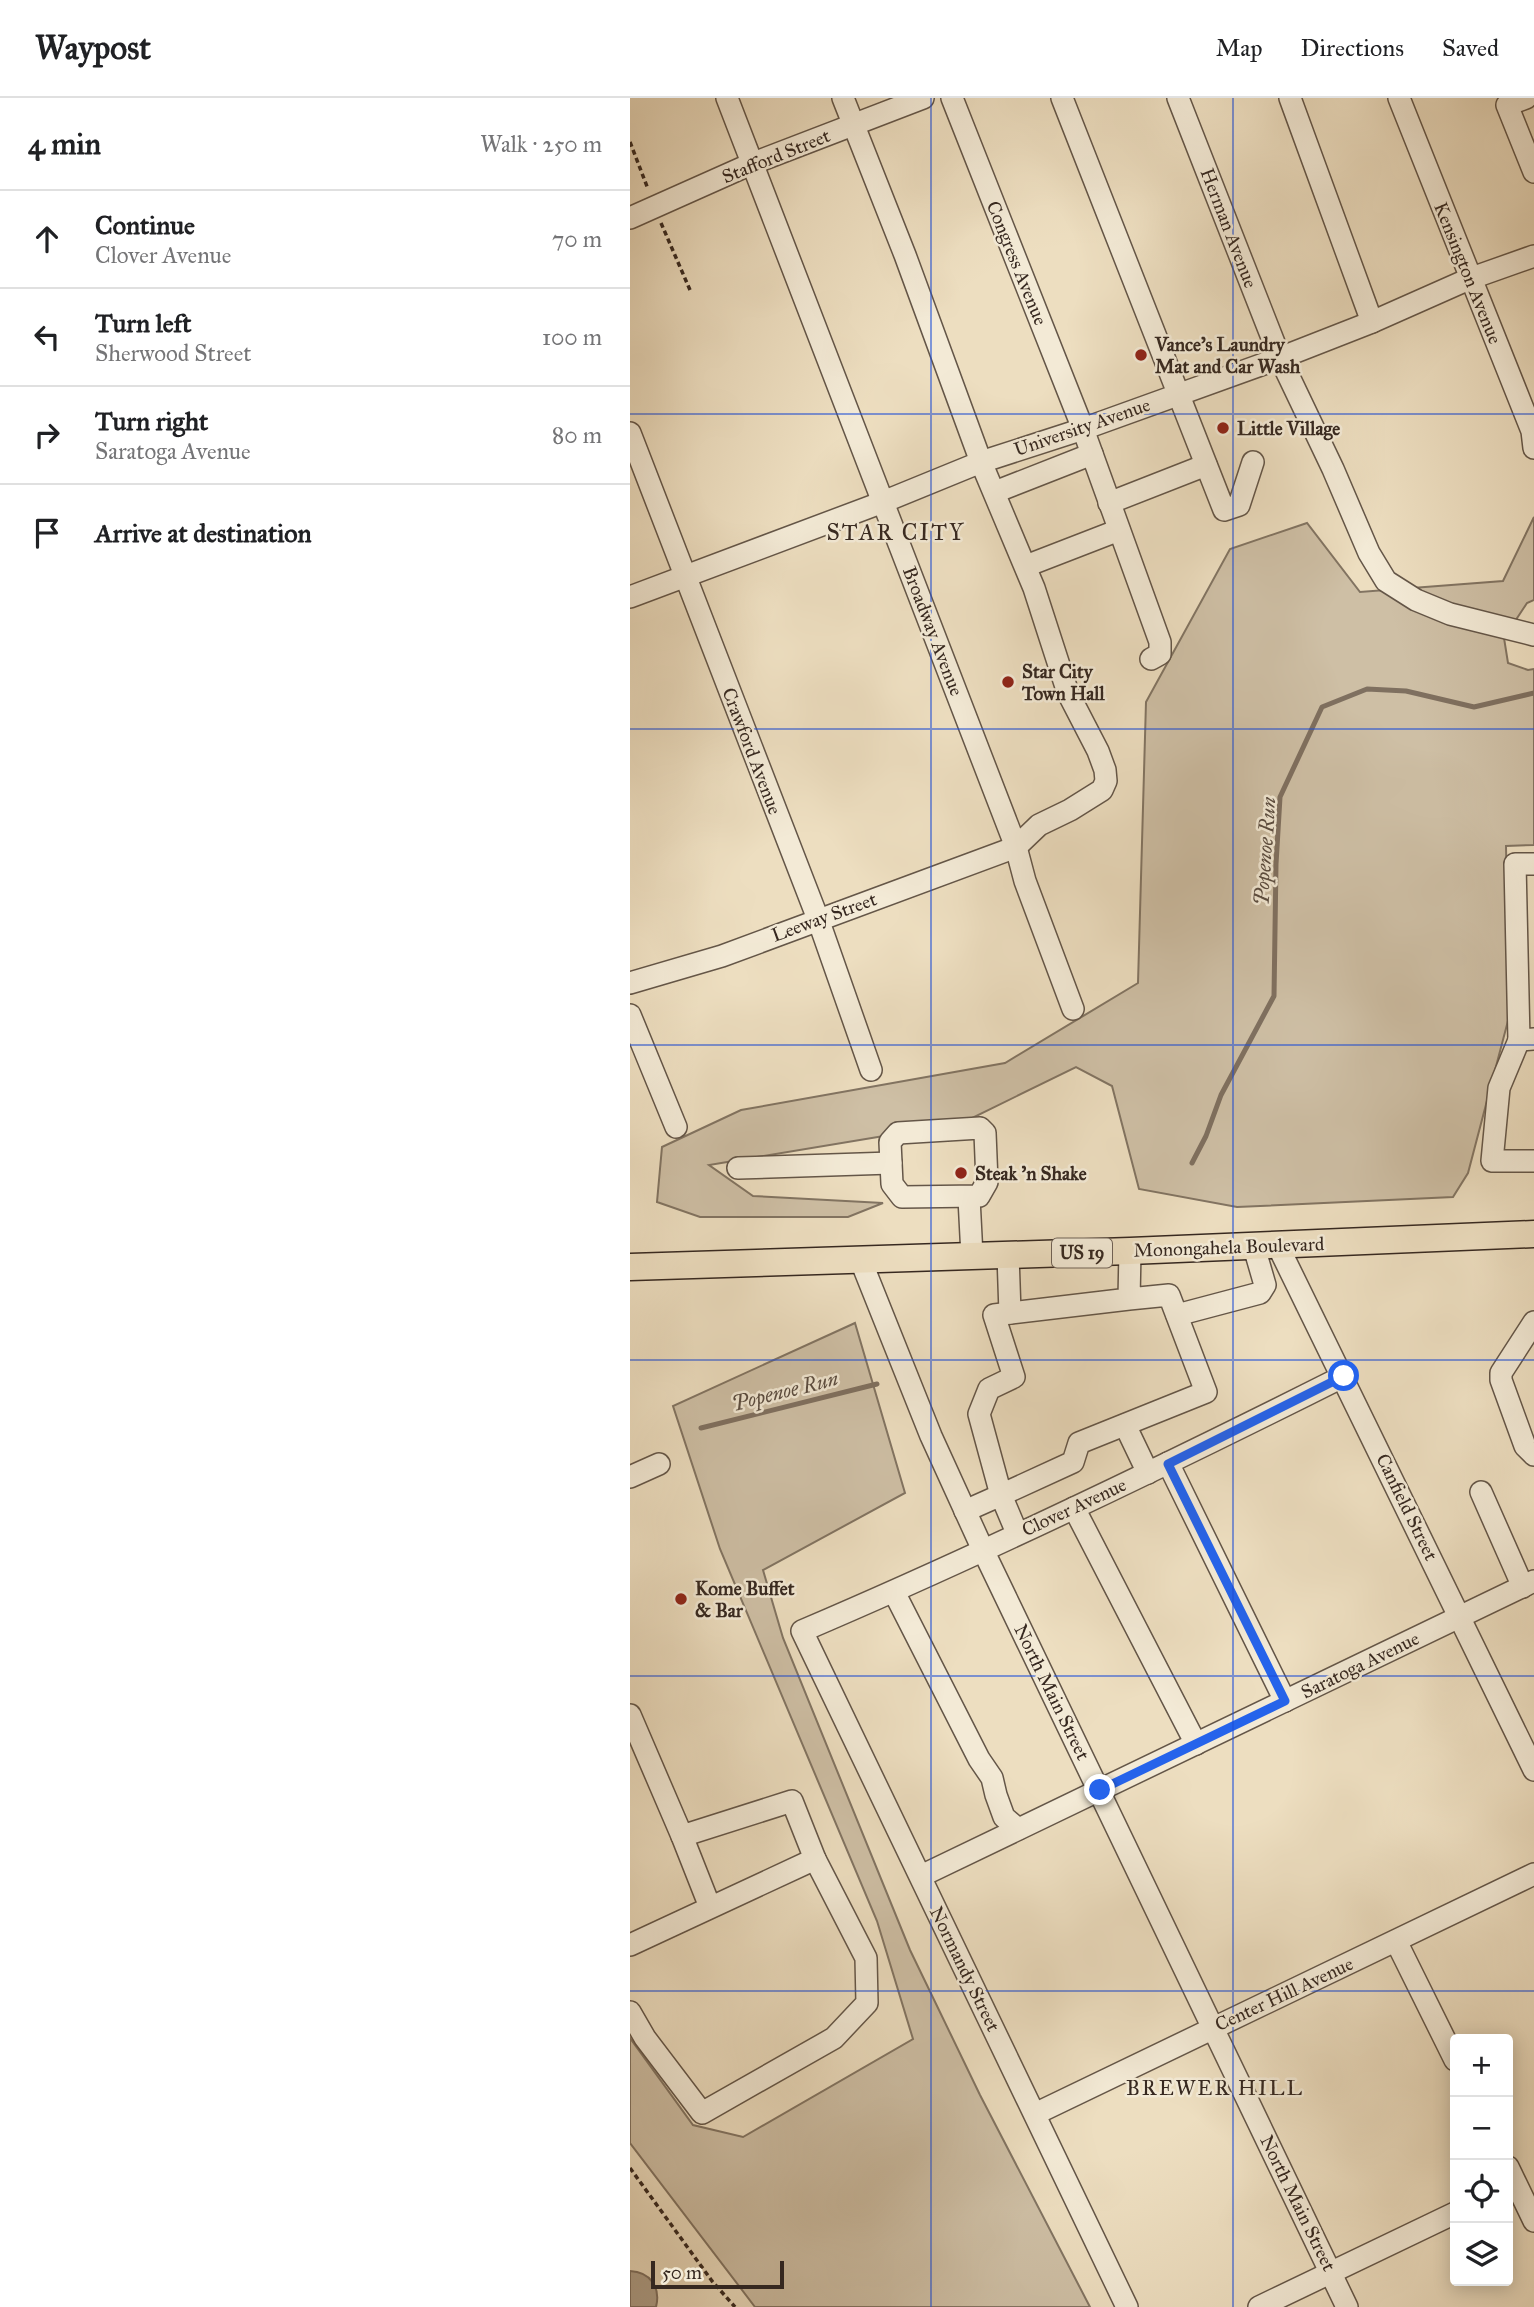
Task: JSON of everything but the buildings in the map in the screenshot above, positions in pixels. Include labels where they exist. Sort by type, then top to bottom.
[{"type":"main road","name":"Monongahela Boulevard","points":[[630,1267],[861,1261],[1534,1234]]},
{"type":"street","name":"Broadway Avenue","points":[[727,98],[1017,847],[1025,881],[1073,1009]]},
{"type":"street","points":[[843,98],[905,255],[981,462],[1026,566],[1068,693],[1105,770],[1102,790],[1039,825],[1017,847]]},
{"type":"street","name":"Stafford Street","points":[[630,218],[751,164],[923,98]]},
{"type":"street","name":"Congress Avenue","points":[[952,98],[1083,429],[1160,642],[1160,654],[1151,659]]},
{"type":"street","points":[[1062,98],[1224,510],[1239,505],[1253,462]]},
{"type":"street","name":"Herman Avenue","points":[[1178,98],[1280,358],[1333,469],[1369,553],[1386,581],[1416,600],[1450,614],[1534,635]]},
{"type":"street","points":[[1290,98],[1372,322]]},
{"type":"street","name":"Kensington Avenue","points":[[1399,98],[1532,432],[1534,447]]},
{"type":"street","points":[[1525,98],[1507,105],[1534,172]]},
{"type":"street","name":"University Avenue","points":[[630,597],[883,502],[981,462],[1083,429],[1280,358],[1372,322],[1469,279],[1534,256]]},
{"type":"street","name":"Crawford Avenue","points":[[630,433],[818,919],[871,1070]]},
{"type":"street","points":[[995,492],[1092,454]]},
{"type":"street","points":[[1110,503],[1206,465]]},
{"type":"street","points":[[1026,566],[1119,530]]},
{"type":"street","name":"Leeway Street","points":[[630,984],[722,956],[1017,847]]},
{"type":"street","points":[[1534,864],[1515,864],[1527,1040],[1499,1088],[1492,1161],[1534,1161]]},
{"type":"street","points":[[630,1015],[676,1127]]},
{"type":"street","points":[[979,1128],[985,1133],[987,1182],[979,1196],[969,1198],[902,1197],[892,1184],[890,1142],[898,1133],[979,1128]]},
{"type":"street","points":[[738,1168],[891,1163]]},
{"type":"street","points":[[969,1198],[972,1256]]},
{"type":"street","points":[[1177,1315],[1260,1293],[1265,1285],[1266,1246]]},
{"type":"street","name":"Canfield Street","points":[[1266,1246],[1344,1376],[1534,1770]]},
{"type":"street","points":[[1129,1251],[1129,1299]]},
{"type":"street","points":[[1008,1255],[1010,1313]]},
{"type":"street","name":"North Main Street","points":[[861,1261],[931,1436],[983,1550],[1347,2307]]},
{"type":"street","points":[[965,1511],[1001,1495],[1073,1462],[1079,1443],[1206,1392],[1169,1295],[994,1315],[1013,1377],[989,1389],[979,1414],[1001,1495],[1017,1533]]},
{"type":"street","points":[[1534,1322],[1501,1373],[1501,1380],[1525,1446],[1534,1455]]},
{"type":"street","name":"Clover Avenue","points":[[802,1631],[894,1592],[1148,1474],[1344,1376]]},
{"type":"street","points":[[1125,1425],[1148,1474]]},
{"type":"street","points":[[630,1477],[659,1464]]},
{"type":"street","points":[[1168,1464],[1285,1701]]},
{"type":"street","points":[[1481,1492],[1528,1584]]},
{"type":"street","points":[[1074,1508],[1196,1744]]},
{"type":"street","name":"Saratoga Avenue","points":[[921,1876],[1528,1584]]},
{"type":"street","points":[[894,1592],[979,1759],[992,1778],[1004,1817],[1018,1829]]},
{"type":"street","name":"Normandy Street","points":[[802,1631],[1127,2307]]},
{"type":"street","points":[[630,1715],[710,1907]]},
{"type":"street","points":[[630,2012],[645,2038],[702,2113],[834,2038],[867,2003],[866,1958],[815,1859],[792,1801],[682,1836]]},
{"type":"street","points":[[630,1945],[815,1859]]},
{"type":"street","name":"Center Hill Avenue","points":[[1035,2114],[1534,1874]]},
{"type":"street","points":[[1396,1941],[1450,2050]]},
{"type":"street","points":[[1516,2178],[1534,2221]]},
{"type":"street","points":[[1259,2307],[1450,2215]]},
{"type":"path","points":[[630,2168],[712,2281],[735,2307]]},
{"type":"shaded area","points":[[1534,517],[1534,600],[1527,603],[1504,638],[1508,663],[1528,670],[1534,669],[1534,845],[1506,846],[1509,1017],[1468,1173],[1453,1197],[1237,1207],[1139,1189],[1112,1086],[1076,1067],[962,1123],[709,1165],[753,1196],[883,1203],[848,1217],[700,1217],[657,1202],[662,1147],[741,1110],[1005,1063],[1138,983],[1146,702],[1230,549],[1307,523],[1360,592],[1503,581]]},
{"type":"shaded area","points":[[855,1323],[905,1493],[763,1570],[783,1638],[910,1950],[980,2095],[1090,2307],[755,2307],[630,2143],[630,2038],[693,2125],[743,2137],[913,2039],[877,1921],[720,1549],[673,1406]]},
{"type":"shaded area","points":[[630,2271],[643,2274],[652,2282],[657,2293],[656,2307],[630,2307]]},
{"type":"waterway","name":"Popenoe Run","points":[[1192,1163],[1206,1136],[1221,1095],[1274,996],[1280,797],[1322,707],[1367,689],[1406,691],[1474,707],[1534,693]]},
{"type":"waterway","name":"Popenoe Run","points":[[701,1428],[877,1384]]},
{"type":"place","name":"Vance's Laundry Mat and Car Wash","points":[[1141,355]]},
{"type":"place","name":"Little Village","points":[[1223,428]]},
{"type":"place","name":"Star City Town Hall","points":[[1008,682]]},
{"type":"place","name":"Steak 'n Shake","points":[[961,1173]]},
{"type":"place","name":"Kome Buffet & Bar","points":[[681,1599]]},
{"type":"district","name":"STAR CITY","points":[[896,532]]},
{"type":"district","name":"BREWER HILL","points":[[1215,2088]]},
{"type":"route","points":[[1100,1790],[1285,1701],[1168,1464],[1344,1376]]}]
